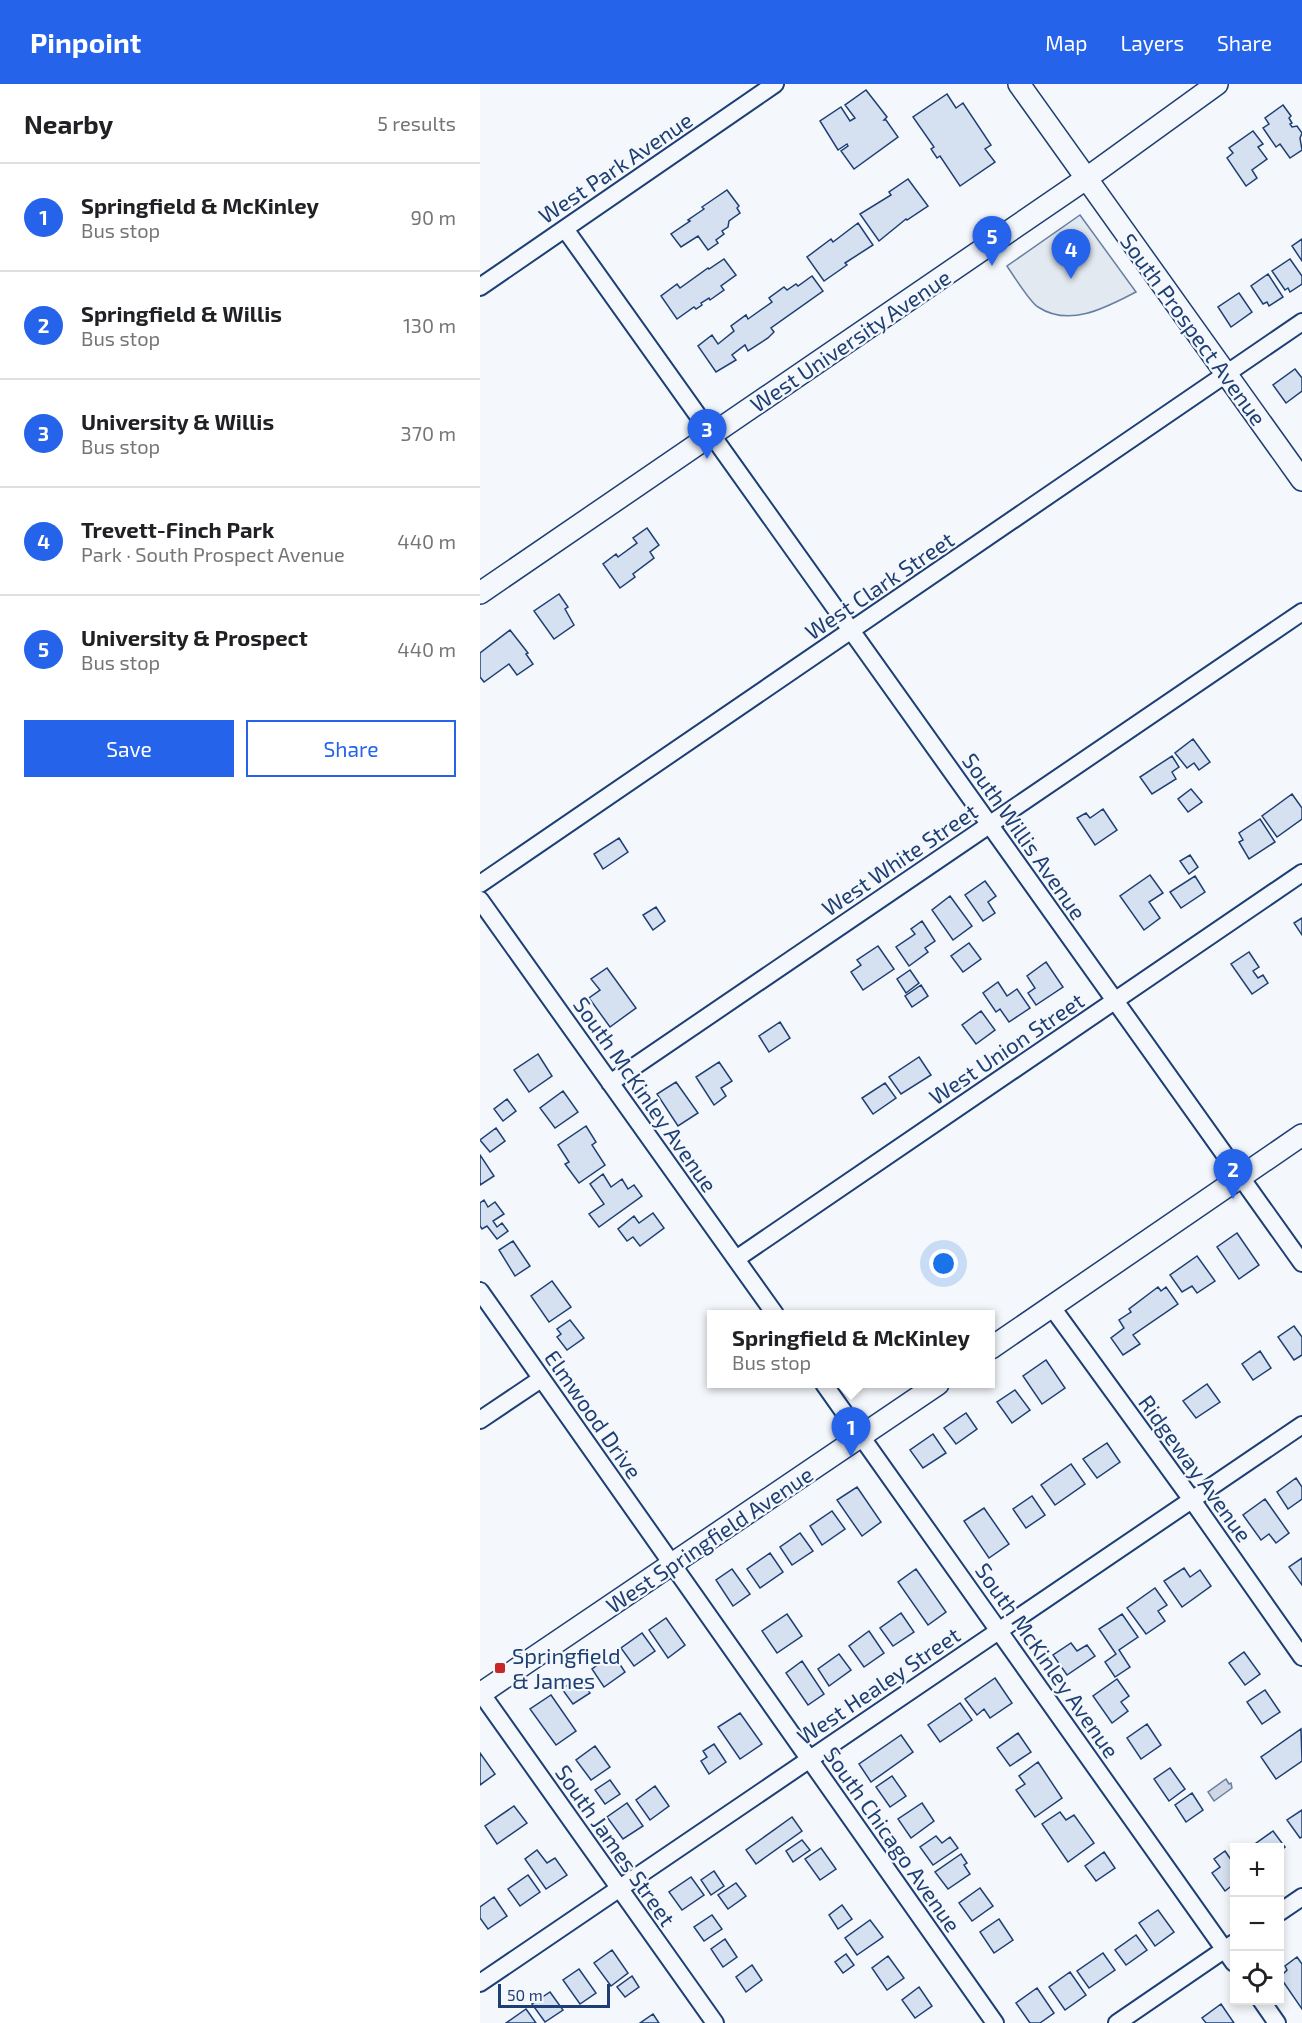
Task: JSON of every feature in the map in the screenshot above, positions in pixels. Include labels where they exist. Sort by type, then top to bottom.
[{"type":"main road","name":"South Prospect Avenue","points":[[1019,84],[1302,480]]},
{"type":"main road","name":"West University Avenue","points":[[480,593],[1087,178],[1217,84]]},
{"type":"main road","points":[[995,1345],[1302,1135]]},
{"type":"main road","name":"West Springfield Avenue","points":[[481,1693],[931,1388]]},
{"type":"street","name":"West Park Avenue","points":[[480,287],[776,84]]},
{"type":"street","name":"South Willis Avenue","points":[[565,229],[1302,1263]]},
{"type":"street","name":"West Clark Street","points":[[480,884],[1302,322]]},
{"type":"street","name":"West White Street","points":[[610,1083],[1302,612]]},
{"type":"street","name":"West Union Street","points":[[736,1259],[1302,873]]},
{"type":"street","name":"South McKinley Avenue","points":[[480,900],[772,1310]]},
{"type":"street","name":"Elmwood Drive","points":[[480,1291],[672,1563]]},
{"type":"street","name":"Ridgeway Avenue","points":[[1051,1306],[1192,1500],[1302,1657]]},
{"type":"street","points":[[480,1420],[541,1379]]},
{"type":"street","name":"South McKinley Avenue","points":[[827,1388],[1230,1951]]},
{"type":"street","name":"West Healey Street","points":[[480,1983],[1302,1425]]},
{"type":"street","name":"South Chicago Avenue","points":[[672,1563],[995,2023]]},
{"type":"street","name":"South James Street","points":[[481,1693],[715,2023]]},
{"type":"street","points":[[1284,1909],[1302,1897]]},
{"type":"street","points":[[1118,2023],[1230,1953]]},
{"type":"street","points":[[1264,2005],[1277,2023]]},
{"type":"shaded area","points":[[1080,215],[1136,292],[1088,313],[1063,316],[1050,313],[1035,304],[1007,266]]},
{"type":"shaded area","points":[[1226,1779],[1229,1784],[1231,1783],[1232,1788],[1214,1801],[1208,1792]]},
{"type":"building","points":[[866,90],[887,117],[884,120],[898,137],[854,169],[841,151],[848,146],[847,144],[838,150],[820,121],[841,107],[850,121],[855,118],[845,105]]},
{"type":"building","points":[[947,94],[956,108],[963,103],[991,145],[985,149],[995,162],[960,186],[940,156],[937,158],[931,149],[934,147],[913,117]]},
{"type":"building","points":[[1283,105],[1291,116],[1289,118],[1292,127],[1297,126],[1302,133],[1300,138],[1302,150],[1290,158],[1280,144],[1276,147],[1263,128],[1269,124],[1265,118]]},
{"type":"building","points":[[1253,131],[1263,144],[1258,147],[1267,159],[1252,170],[1257,178],[1246,186],[1227,158],[1233,153],[1229,148]]},
{"type":"building","points":[[908,179],[928,206],[906,219],[879,241],[860,214],[891,195],[889,192]]},
{"type":"building","points":[[727,190],[739,206],[737,208],[740,213],[729,221],[728,227],[722,231],[724,234],[716,240],[718,243],[708,250],[698,236],[681,247],[671,234],[704,209],[702,207]]},
{"type":"building","points":[[858,223],[873,245],[845,263],[847,265],[824,281],[807,257],[831,239],[833,242]]},
{"type":"building","points":[[1302,239],[1302,261],[1292,246]]},
{"type":"building","points":[[724,259],[736,275],[721,286],[724,290],[677,319],[661,296],[677,284],[680,288]]},
{"type":"building","points":[[1290,259],[1302,276],[1302,284],[1290,292],[1288,288],[1285,290],[1272,271]]},
{"type":"building","points":[[1268,274],[1283,297],[1269,306],[1267,302],[1263,304],[1251,286]]},
{"type":"building","points":[[812,276],[823,291],[771,328],[774,332],[768,338],[748,351],[745,345],[732,355],[736,360],[716,372],[698,346],[712,335],[718,344],[734,331],[731,326],[746,315],[748,319],[772,302],[769,298],[784,287],[787,290],[796,284],[798,286]]},
{"type":"building","points":[[1239,293],[1252,312],[1231,327],[1218,307]]},
{"type":"building","points":[[1295,369],[1302,378],[1302,391],[1286,403],[1273,385]]},
{"type":"building","points":[[647,528],[659,545],[650,552],[654,558],[633,574],[635,577],[620,588],[603,564],[616,554],[618,557],[637,543],[633,538]]},
{"type":"building","points":[[559,594],[568,607],[565,609],[574,625],[554,639],[534,611]]},
{"type":"building","points":[[510,630],[528,653],[526,654],[533,664],[517,675],[509,664],[484,682],[480,677],[480,653]]},
{"type":"building","points":[[1193,739],[1210,762],[1199,770],[1194,763],[1187,768],[1175,753]]},
{"type":"building","points":[[1172,756],[1179,767],[1172,772],[1176,779],[1152,794],[1140,777]]},
{"type":"building","points":[[1191,789],[1202,802],[1188,812],[1178,799]]},
{"type":"building","points":[[1292,794],[1302,808],[1302,819],[1277,837],[1262,816]]},
{"type":"building","points":[[1103,809],[1117,830],[1095,845],[1077,818],[1086,813],[1090,818]]},
{"type":"building","points":[[1260,819],[1275,842],[1249,859],[1239,842],[1243,840],[1239,833]]},
{"type":"building","points":[[619,838],[628,852],[603,869],[594,854]]},
{"type":"building","points":[[1190,855],[1198,867],[1189,874],[1180,861]]},
{"type":"building","points":[[1150,875],[1163,893],[1149,902],[1160,918],[1144,930],[1120,896]]},
{"type":"building","points":[[1195,876],[1205,892],[1181,908],[1170,892]]},
{"type":"building","points":[[985,881],[996,896],[988,902],[995,913],[983,921],[965,895]]},
{"type":"building","points":[[950,896],[972,926],[953,940],[932,910]]},
{"type":"building","points":[[656,907],[665,921],[653,930],[643,915]]},
{"type":"building","points":[[1302,918],[1302,935],[1294,923]]},
{"type":"building","points":[[922,921],[935,941],[925,948],[928,952],[909,966],[896,947],[915,934],[911,929]]},
{"type":"building","points":[[969,943],[981,959],[963,972],[951,956]]},
{"type":"building","points":[[878,946],[894,969],[863,990],[851,972],[861,965],[857,960]]},
{"type":"building","points":[[1249,952],[1259,967],[1253,971],[1258,978],[1263,975],[1268,983],[1252,994],[1231,964]]},
{"type":"building","points":[[1046,962],[1063,987],[1036,1005],[1028,993],[1035,988],[1027,976]]},
{"type":"building","points":[[607,968],[636,1008],[610,1027],[589,998],[600,990],[591,979]]},
{"type":"building","points":[[910,970],[919,983],[906,993],[897,979]]},
{"type":"building","points":[[998,982],[1007,996],[1017,989],[1030,1008],[1009,1022],[1000,1009],[996,1012],[983,993]]},
{"type":"building","points":[[921,985],[928,996],[912,1007],[905,996]]},
{"type":"building","points":[[981,1011],[995,1030],[976,1044],[962,1025]]},
{"type":"building","points":[[780,1022],[790,1038],[769,1052],[759,1036]]},
{"type":"building","points":[[538,1054],[552,1076],[529,1092],[514,1070]]},
{"type":"building","points":[[919,1057],[931,1075],[901,1094],[889,1077]]},
{"type":"building","points":[[719,1062],[732,1081],[721,1088],[726,1096],[714,1105],[696,1077]]},
{"type":"building","points":[[676,1082],[698,1113],[678,1126],[657,1094]]},
{"type":"building","points":[[885,1083],[896,1098],[873,1114],[862,1098]]},
{"type":"building","points":[[563,1091],[578,1112],[555,1128],[540,1108]]},
{"type":"building","points":[[507,1099],[516,1111],[503,1121],[494,1109]]},
{"type":"building","points":[[586,1126],[596,1142],[592,1145],[605,1165],[579,1183],[565,1164],[569,1162],[558,1145]]},
{"type":"building","points":[[496,1128],[505,1141],[490,1152],[480,1140]]},
{"type":"building","points":[[480,1155],[494,1176],[480,1185]]},
{"type":"building","points":[[603,1174],[611,1187],[622,1179],[628,1189],[634,1185],[642,1196],[599,1227],[589,1214],[604,1204],[590,1184]]},
{"type":"building","points":[[484,1200],[488,1207],[495,1202],[504,1214],[493,1221],[497,1227],[502,1223],[508,1231],[497,1239],[487,1226],[482,1229],[480,1226],[480,1203]]},
{"type":"building","points":[[653,1213],[664,1228],[640,1246],[633,1237],[627,1241],[618,1229],[634,1216],[639,1223]]},
{"type":"building","points":[[1237,1233],[1259,1265],[1239,1279],[1217,1247]]},
{"type":"building","points":[[513,1241],[530,1266],[515,1276],[499,1250]]},
{"type":"building","points":[[1197,1256],[1215,1281],[1197,1293],[1192,1286],[1182,1292],[1170,1275]]},
{"type":"building","points":[[552,1281],[571,1307],[549,1322],[531,1296]]},
{"type":"building","points":[[1158,1287],[1161,1291],[1166,1287],[1178,1304],[1133,1335],[1140,1344],[1123,1355],[1111,1338],[1124,1328],[1119,1320],[1131,1312],[1129,1309]]},
{"type":"building","points":[[570,1320],[584,1338],[567,1350],[557,1337],[561,1334],[557,1329]]},
{"type":"building","points":[[1294,1326],[1302,1337],[1302,1355],[1294,1360],[1278,1337]]},
{"type":"building","points":[[1260,1351],[1271,1368],[1253,1380],[1242,1364]]},
{"type":"building","points":[[1046,1360],[1065,1388],[1042,1404],[1023,1376]]},
{"type":"building","points":[[1207,1384],[1220,1402],[1196,1418],[1183,1401]]},
{"type":"building","points":[[1015,1390],[1030,1410],[1012,1423],[997,1402]]},
{"type":"building","points":[[966,1413],[977,1429],[956,1444],[944,1428]]},
{"type":"building","points":[[933,1434],[946,1453],[923,1468],[910,1450]]},
{"type":"building","points":[[1107,1443],[1120,1462],[1097,1478],[1083,1459]]},
{"type":"building","points":[[1071,1464],[1085,1484],[1055,1505],[1041,1485]]},
{"type":"building","points":[[1296,1478],[1302,1487],[1302,1499],[1288,1509],[1277,1492]]},
{"type":"building","points":[[857,1487],[881,1522],[862,1536],[837,1500]]},
{"type":"building","points":[[1032,1496],[1045,1515],[1026,1528],[1013,1509]]},
{"type":"building","points":[[1265,1499],[1289,1533],[1276,1543],[1269,1534],[1261,1540],[1243,1515]]},
{"type":"building","points":[[984,1508],[1009,1544],[989,1558],[964,1521]]},
{"type":"building","points":[[832,1511],[845,1529],[822,1545],[810,1526]]},
{"type":"building","points":[[800,1533],[813,1551],[792,1565],[780,1547]]},
{"type":"building","points":[[770,1553],[783,1572],[760,1588],[747,1569]]},
{"type":"building","points":[[1302,1558],[1302,1585],[1289,1567]]},
{"type":"building","points":[[1184,1568],[1190,1577],[1200,1570],[1211,1586],[1182,1607],[1164,1581]]},
{"type":"building","points":[[732,1569],[750,1594],[733,1606],[716,1580]]},
{"type":"building","points":[[916,1569],[946,1612],[928,1625],[898,1582]]},
{"type":"building","points":[[1155,1588],[1167,1605],[1158,1611],[1165,1621],[1146,1634],[1127,1608]]},
{"type":"building","points":[[901,1613],[914,1632],[893,1646],[880,1628]]},
{"type":"building","points":[[787,1614],[802,1636],[777,1653],[762,1631]]},
{"type":"building","points":[[1122,1614],[1138,1637],[1119,1650],[1130,1667],[1115,1677],[1105,1662],[1116,1654],[1099,1629]]},
{"type":"building","points":[[666,1618],[685,1645],[668,1658],[649,1630]]},
{"type":"building","points":[[869,1631],[884,1653],[864,1667],[849,1646]]},
{"type":"building","points":[[642,1633],[655,1651],[634,1666],[621,1648]]},
{"type":"building","points":[[1071,1643],[1077,1651],[1087,1645],[1095,1656],[1067,1675],[1053,1655]]},
{"type":"building","points":[[1244,1652],[1260,1674],[1245,1685],[1229,1663]]},
{"type":"building","points":[[613,1654],[625,1672],[604,1687],[592,1669]]},
{"type":"building","points":[[839,1654],[851,1670],[829,1686],[818,1669]]},
{"type":"building","points":[[802,1661],[824,1694],[808,1705],[786,1673]]},
{"type":"building","points":[[579,1677],[590,1693],[573,1704],[562,1689]]},
{"type":"building","points":[[995,1678],[1012,1703],[990,1718],[984,1709],[977,1715],[965,1699]]},
{"type":"building","points":[[1117,1679],[1129,1696],[1121,1702],[1128,1711],[1112,1723],[1093,1696]]},
{"type":"building","points":[[1265,1690],[1280,1712],[1262,1724],[1247,1702]]},
{"type":"building","points":[[551,1695],[576,1731],[556,1745],[530,1709]]},
{"type":"building","points":[[960,1703],[972,1720],[940,1742],[928,1725]]},
{"type":"building","points":[[740,1713],[762,1744],[740,1759],[718,1727]]},
{"type":"building","points":[[1147,1724],[1161,1745],[1141,1759],[1127,1738]]},
{"type":"building","points":[[1301,1729],[1302,1761],[1276,1779],[1261,1757]]},
{"type":"building","points":[[1018,1733],[1031,1752],[1010,1766],[997,1748]]},
{"type":"building","points":[[901,1735],[913,1752],[871,1782],[859,1764]]},
{"type":"building","points":[[714,1744],[726,1762],[709,1774],[701,1761],[707,1757],[703,1751]]},
{"type":"building","points":[[595,1746],[610,1767],[591,1780],[576,1760]]},
{"type":"building","points":[[480,1753],[495,1774],[480,1785]]},
{"type":"building","points":[[1038,1762],[1062,1798],[1035,1817],[1016,1790],[1025,1784],[1019,1776]]},
{"type":"building","points":[[1170,1768],[1185,1789],[1169,1801],[1154,1779]]},
{"type":"building","points":[[892,1776],[906,1796],[890,1807],[876,1787]]},
{"type":"building","points":[[610,1780],[620,1794],[605,1804],[595,1790]]},
{"type":"building","points":[[655,1786],[669,1806],[650,1820],[636,1800]]},
{"type":"building","points":[[1192,1793],[1203,1810],[1186,1822],[1175,1805]]},
{"type":"building","points":[[627,1803],[643,1826],[623,1839],[607,1817]]},
{"type":"building","points":[[922,1803],[934,1821],[911,1838],[898,1819]]},
{"type":"building","points":[[514,1806],[527,1823],[497,1844],[485,1826]]},
{"type":"building","points":[[1302,1810],[1302,1837],[1300,1838],[1287,1820]]},
{"type":"building","points":[[1060,1812],[1066,1820],[1074,1815],[1094,1843],[1068,1862],[1042,1824]]},
{"type":"building","points":[[792,1817],[802,1831],[756,1864],[746,1850]]},
{"type":"building","points":[[1273,1831],[1282,1843],[1256,1843]]},
{"type":"building","points":[[936,1836],[942,1843],[950,1837],[958,1848],[933,1865],[920,1847]]},
{"type":"building","points":[[802,1840],[810,1850],[793,1862],[786,1851]]},
{"type":"building","points":[[821,1848],[836,1869],[820,1880],[805,1859]]},
{"type":"building","points":[[537,1850],[547,1863],[555,1858],[567,1875],[546,1889],[525,1859]]},
{"type":"building","points":[[1225,1851],[1230,1858],[1230,1887],[1225,1891],[1212,1873],[1220,1867],[1214,1859]]},
{"type":"building","points":[[1104,1852],[1115,1868],[1096,1881],[1085,1866]]},
{"type":"building","points":[[961,1854],[970,1874],[948,1889],[935,1872]]},
{"type":"building","points":[[714,1871],[724,1886],[711,1895],[701,1880]]},
{"type":"building","points":[[528,1875],[540,1892],[520,1906],[508,1889]]},
{"type":"building","points":[[691,1877],[704,1895],[682,1910],[669,1892]]},
{"type":"building","points":[[736,1883],[746,1896],[728,1909],[718,1895]]},
{"type":"building","points":[[980,1888],[993,1906],[972,1921],[959,1903]]},
{"type":"building","points":[[494,1897],[507,1916],[488,1929],[480,1918],[480,1907]]},
{"type":"building","points":[[842,1905],[852,1919],[838,1929],[829,1915]]},
{"type":"building","points":[[1158,1910],[1174,1932],[1155,1946],[1139,1923]]},
{"type":"building","points":[[712,1915],[722,1929],[704,1941],[694,1927]]},
{"type":"building","points":[[999,1919],[1013,1940],[994,1953],[980,1932]]},
{"type":"building","points":[[870,1920],[883,1937],[857,1955],[845,1938]]},
{"type":"building","points":[[1136,1935],[1147,1950],[1126,1965],[1115,1950]]},
{"type":"building","points":[[725,1939],[737,1957],[723,1967],[711,1949]]},
{"type":"building","points":[[612,1950],[628,1973],[611,1986],[594,1963]]},
{"type":"building","points":[[1103,1953],[1115,1970],[1089,1988],[1077,1971]]},
{"type":"building","points":[[846,1954],[854,1965],[843,1973],[835,1962]]},
{"type":"building","points":[[888,1956],[904,1978],[887,1990],[872,1968]]},
{"type":"building","points":[[1297,1957],[1302,1964],[1302,2009],[1284,1983],[1284,1973],[1287,1970],[1285,1966]]},
{"type":"building","points":[[752,1965],[762,1980],[746,1992],[736,1977]]},
{"type":"building","points":[[579,1969],[596,1993],[580,2004],[563,1980]]},
{"type":"building","points":[[1070,1972],[1086,1995],[1065,2010],[1049,1987]]},
{"type":"building","points":[[632,1976],[639,1987],[625,1997],[617,1987]]},
{"type":"building","points":[[919,1987],[932,2006],[915,2018],[902,2000]]},
{"type":"building","points":[[1037,1988],[1054,2013],[1040,2023],[1030,2023],[1016,2003]]},
{"type":"building","points":[[550,1992],[563,2010],[545,2022],[532,2004]]},
{"type":"building","points":[[1221,2004],[1234,2023],[1206,2023],[1202,2018]]},
{"type":"building","points":[[526,2009],[536,2023],[506,2023]]},
{"type":"building","points":[[653,2014],[659,2023],[640,2023]]},
{"type":"place","name":"University & Prospect","points":[[992,266]]},
{"type":"place","name":"Trevett-Finch Park","points":[[1071,279]]},
{"type":"place","name":"University & Willis","points":[[707,459]]},
{"type":"place","name":"Springfield & Willis","points":[[1233,1199]]},
{"type":"place","name":"Springfield & McKinley","points":[[851,1457]]},
{"type":"place","name":"Springfield & James","points":[[500,1668]]}]
